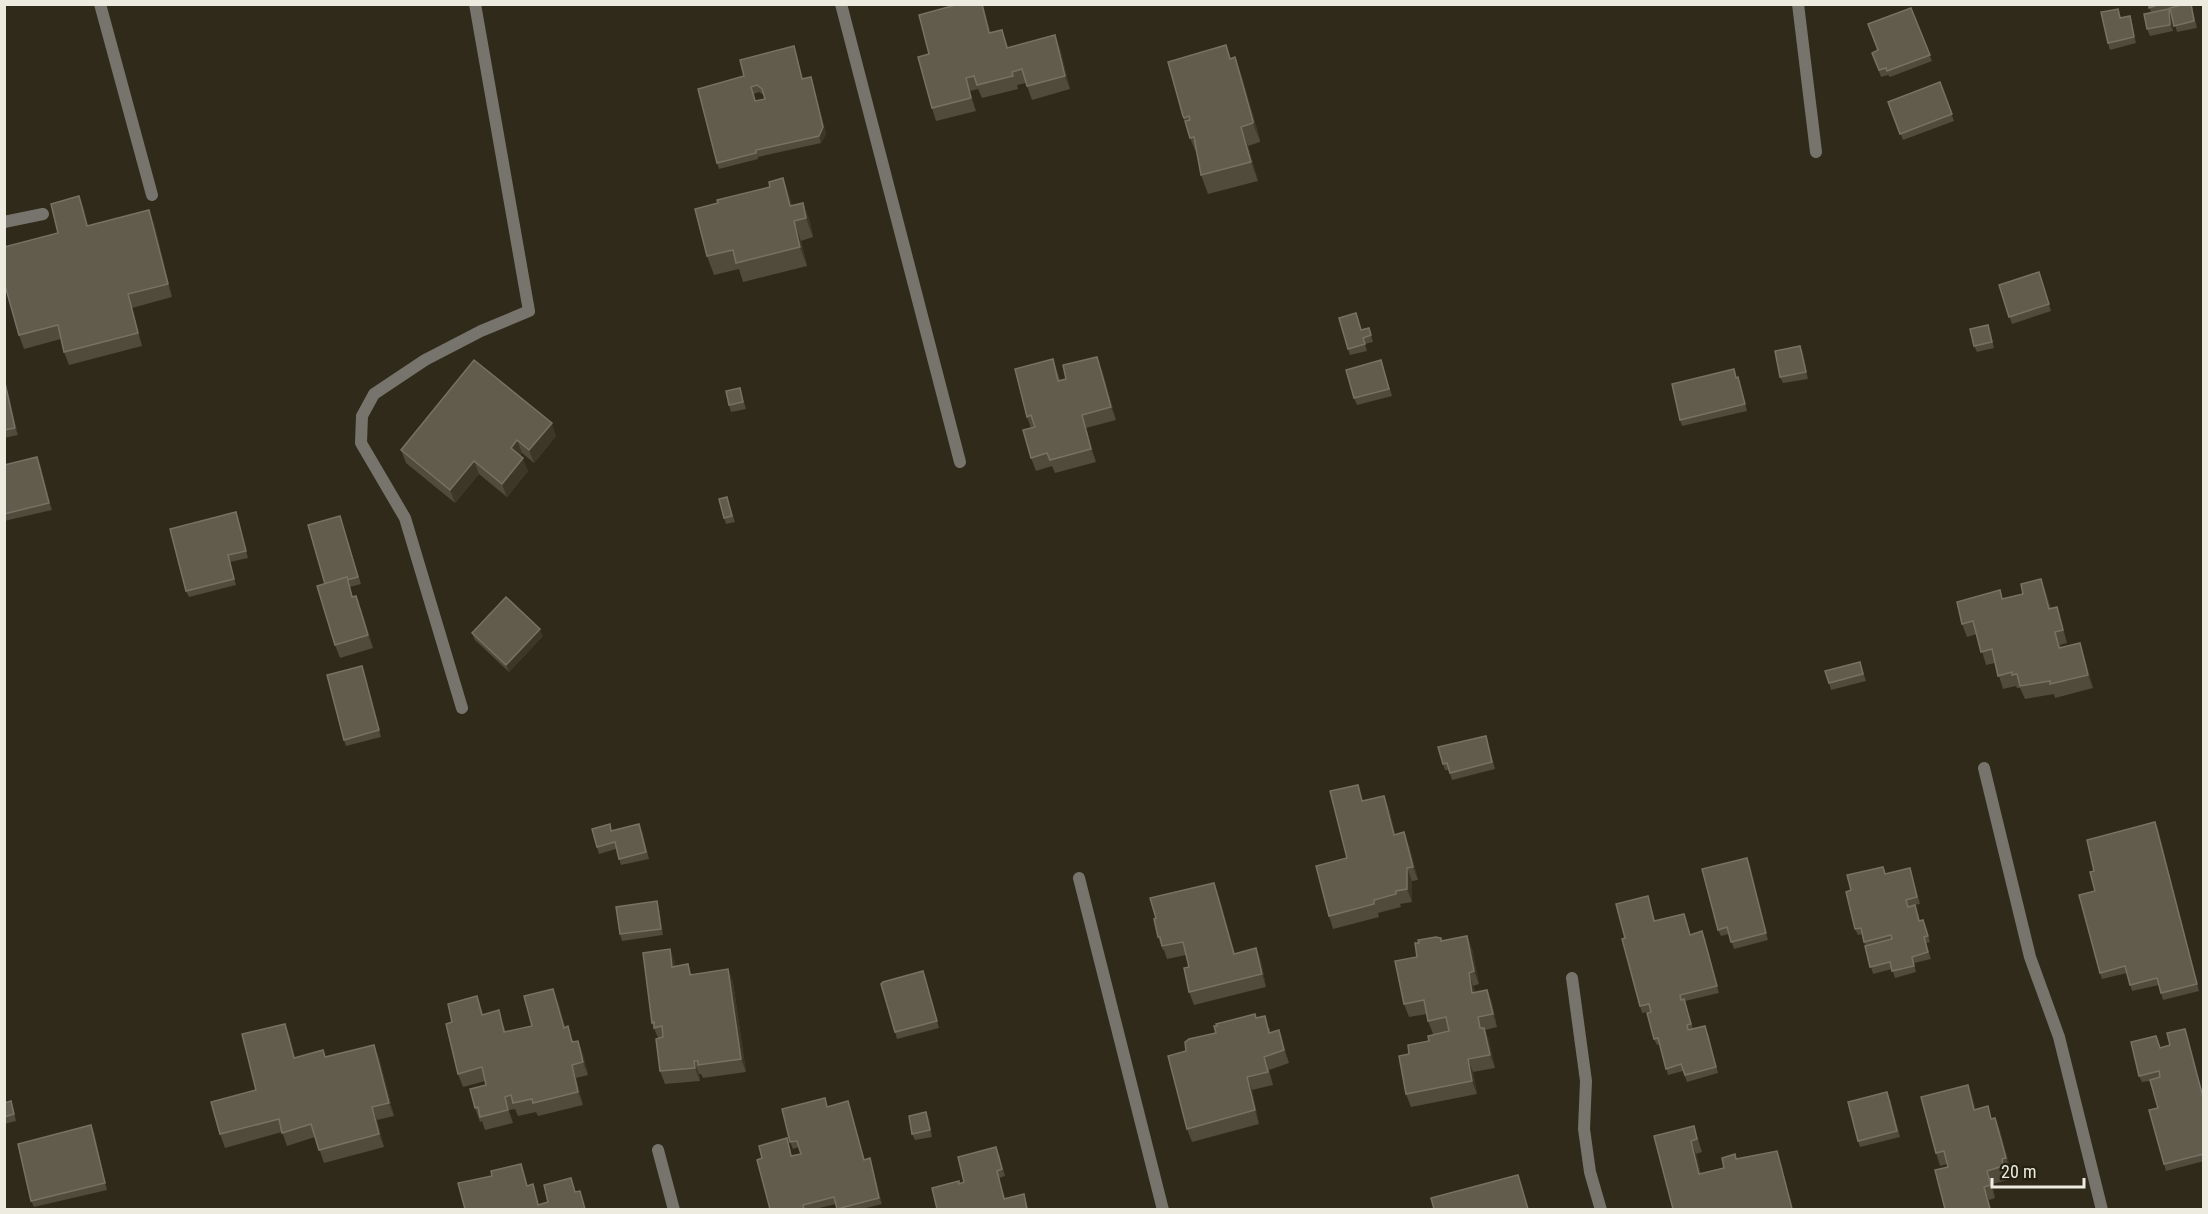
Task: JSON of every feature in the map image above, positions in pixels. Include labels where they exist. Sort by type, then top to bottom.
[{"type":"street","points":[[100,4],[152,195]]},
{"type":"street","points":[[462,708],[405,518],[361,444],[362,416],[374,394],[425,360],[481,331],[529,311],[475,4]]},
{"type":"street","points":[[841,4],[960,462]]},
{"type":"street","points":[[1798,4],[1816,152]]},
{"type":"street","points":[[4,222],[43,214]]},
{"type":"street","points":[[1984,768],[2030,957],[2060,1037],[2102,1209]]},
{"type":"street","points":[[1079,878],[1163,1209]]},
{"type":"street","points":[[1572,978],[1586,1082],[1584,1129],[1590,1172],[1601,1209]]},
{"type":"street","points":[[658,1150],[674,1209]]},
{"type":"building","points":[[959,4],[982,4],[989,33],[1002,30],[1007,48],[1055,35],[1065,76],[1027,86],[1022,69],[1012,72],[1013,76],[977,85],[974,76],[966,78],[971,98],[932,108],[918,57],[929,54],[919,15]]},
{"type":"building","points":[[2191,4],[2194,21],[2174,26],[2170,8]]},
{"type":"building","points":[[1911,8],[1930,55],[1887,71],[1886,68],[1879,70],[1872,53],[1878,50],[1868,24]]},
{"type":"building","points":[[2118,9],[2120,18],[2130,16],[2134,37],[2108,43],[2101,12]]},
{"type":"building","points":[[2169,9],[2170,25],[2147,29],[2144,14]]},
{"type":"building","points":[[1226,45],[1230,59],[1235,57],[1253,121],[1241,127],[1251,162],[1201,175],[1194,137],[1190,138],[1185,121],[1190,120],[1189,116],[1184,118],[1183,116],[1168,62]]},
{"type":"building","points":[[794,46],[802,79],[811,77],[823,127],[819,136],[756,150],[756,153],[717,163],[698,89],[744,76],[740,60]],"holes":[[[757,85],[762,89],[765,99],[755,101],[751,87]]]},
{"type":"building","points":[[1940,82],[1952,114],[1900,134],[1888,102]]},
{"type":"building","points":[[783,178],[790,206],[803,203],[806,218],[794,221],[800,247],[736,263],[733,250],[707,256],[695,209],[718,203],[717,200],[770,187],[769,182]]},
{"type":"building","points":[[79,196],[87,226],[149,210],[168,284],[128,294],[138,333],[64,352],[58,325],[19,335],[4,282],[4,247],[58,233],[51,204]]},
{"type":"building","points":[[2039,272],[2049,304],[2009,317],[1999,285]]},
{"type":"building","points":[[1356,313],[1361,330],[1369,328],[1371,335],[1363,338],[1365,344],[1348,349],[1339,318]]},
{"type":"building","points":[[1988,325],[1992,342],[1974,346],[1970,329]]},
{"type":"building","points":[[1800,346],[1806,372],[1780,377],[1775,351]]},
{"type":"building","points":[[1097,357],[1111,407],[1082,415],[1091,449],[1050,460],[1047,453],[1031,458],[1023,430],[1035,427],[1031,415],[1027,417],[1015,369],[1053,359],[1058,381],[1066,379],[1063,365]]},
{"type":"building","points":[[474,360],[552,423],[529,450],[517,440],[511,448],[523,458],[502,484],[474,461],[450,490],[401,450]]},
{"type":"building","points":[[1381,360],[1389,389],[1354,398],[1346,370]]},
{"type":"building","points":[[1734,369],[1745,404],[1680,420],[1672,384]]},
{"type":"building","points":[[4,383],[15,428],[4,430]]},
{"type":"building","points":[[740,388],[743,402],[729,405],[726,391]]},
{"type":"building","points":[[37,457],[49,503],[4,514],[4,465]]},
{"type":"building","points":[[727,497],[732,516],[724,518],[719,499]]},
{"type":"building","points":[[236,512],[246,551],[228,555],[234,579],[186,591],[170,529]]},
{"type":"building","points":[[340,516],[358,577],[347,580],[347,577],[325,584],[308,525]]},
{"type":"building","points":[[347,577],[352,597],[356,596],[368,635],[335,645],[317,586]]},
{"type":"building","points":[[2041,579],[2049,609],[2057,607],[2063,630],[2055,632],[2059,648],[2080,643],[2088,675],[2050,684],[2050,681],[2020,686],[2017,674],[2012,675],[2012,672],[1998,676],[1992,649],[1981,652],[1973,621],[1962,624],[1957,602],[2000,590],[2002,599],[2023,594],[2021,584]]},
{"type":"building","points":[[506,597],[540,629],[506,665],[472,633]]},
{"type":"building","points":[[1860,662],[1863,674],[1829,683],[1825,671]]},
{"type":"building","points":[[362,666],[379,730],[344,740],[327,675]]},
{"type":"building","points":[[1486,736],[1492,762],[1450,773],[1447,763],[1443,764],[1438,747]]},
{"type":"building","points":[[1358,785],[1362,801],[1384,796],[1394,835],[1404,832],[1413,867],[1407,868],[1407,889],[1374,900],[1374,904],[1329,916],[1316,866],[1347,858],[1330,791]]},
{"type":"building","points":[[2155,822],[2197,984],[2161,993],[2157,978],[2130,985],[2125,966],[2100,973],[2079,895],[2095,891],[2090,872],[2094,871],[2087,840]]},
{"type":"building","points":[[610,824],[611,831],[639,824],[646,852],[619,859],[615,842],[597,847],[592,829]]},
{"type":"building","points":[[1747,858],[1766,933],[1731,942],[1727,927],[1718,930],[1702,869]]},
{"type":"building","points":[[1883,867],[1885,874],[1910,868],[1917,897],[1906,900],[1908,907],[1915,905],[1919,921],[1923,920],[1928,936],[1924,937],[1928,952],[1912,957],[1914,966],[1892,971],[1890,962],[1870,967],[1865,946],[1892,939],[1891,935],[1864,942],[1861,928],[1855,929],[1846,892],[1851,890],[1847,875]]},
{"type":"building","points":[[1214,883],[1234,954],[1256,948],[1262,974],[1189,992],[1184,968],[1189,967],[1183,942],[1162,946],[1150,898]]},
{"type":"building","points":[[1648,896],[1654,921],[1684,914],[1690,935],[1702,931],[1717,986],[1680,995],[1681,1000],[1684,999],[1691,1024],[1687,1025],[1688,1030],[1705,1026],[1716,1067],[1685,1075],[1681,1064],[1666,1069],[1658,1038],[1654,1039],[1647,1013],[1651,1012],[1649,1004],[1640,1006],[1622,939],[1625,938],[1616,904]]},
{"type":"building","points":[[657,901],[661,929],[620,934],[616,907]]},
{"type":"building","points":[[1467,936],[1474,971],[1469,973],[1472,993],[1487,990],[1493,1014],[1478,1017],[1480,1028],[1484,1028],[1490,1055],[1468,1059],[1472,1081],[1406,1094],[1399,1056],[1409,1054],[1408,1045],[1429,1041],[1428,1036],[1449,1031],[1446,1017],[1428,1021],[1424,1000],[1404,1004],[1395,961],[1417,957],[1415,943],[1419,943],[1418,940],[1436,937],[1441,938],[1441,941]]},
{"type":"building","points":[[670,949],[672,967],[688,964],[690,975],[728,969],[741,1059],[698,1065],[698,1061],[694,1061],[695,1068],[660,1071],[656,1039],[663,1037],[662,1026],[654,1028],[654,1022],[652,1023],[643,953]]},
{"type":"building","points":[[923,971],[937,1021],[895,1032],[881,984]]},
{"type":"building","points":[[553,989],[564,1028],[568,1026],[572,1042],[578,1041],[583,1062],[572,1065],[578,1092],[533,1103],[532,1099],[513,1103],[511,1095],[505,1097],[508,1110],[480,1117],[470,1089],[486,1085],[482,1067],[458,1074],[446,1024],[452,1022],[448,1004],[477,996],[482,1015],[499,1010],[504,1032],[532,1026],[524,996]]},
{"type":"building","points":[[1255,1014],[1256,1018],[1265,1016],[1269,1033],[1279,1030],[1284,1050],[1264,1057],[1268,1072],[1247,1077],[1255,1110],[1187,1129],[1168,1056],[1186,1051],[1185,1042],[1189,1039],[1216,1033],[1214,1026],[1217,1026],[1216,1024]]},
{"type":"building","points":[[285,1024],[294,1058],[323,1050],[325,1057],[374,1045],[389,1103],[372,1107],[379,1134],[319,1150],[311,1124],[282,1133],[279,1119],[220,1134],[211,1102],[256,1090],[242,1034]]},
{"type":"building","points":[[2185,1029],[2204,1101],[2204,1154],[2164,1164],[2149,1110],[2158,1108],[2150,1080],[2160,1077],[2159,1071],[2139,1076],[2131,1042],[2156,1036],[2160,1048],[2170,1045],[2167,1033]]},
{"type":"building","points":[[1968,1085],[1974,1110],[1988,1106],[1991,1119],[1995,1118],[2006,1158],[2002,1159],[2003,1166],[1987,1171],[1991,1185],[1984,1187],[1990,1209],[1945,1209],[1935,1170],[1948,1167],[1944,1151],[1936,1153],[1921,1097]]},
{"type":"building","points":[[1887,1092],[1897,1131],[1858,1141],[1848,1102]]},
{"type":"building","points":[[825,1098],[827,1107],[848,1101],[864,1160],[870,1158],[879,1198],[837,1209],[834,1197],[803,1205],[804,1209],[770,1209],[757,1160],[762,1158],[759,1146],[787,1138],[791,1156],[801,1154],[797,1141],[790,1142],[782,1109]]},
{"type":"building","points":[[11,1101],[14,1114],[4,1117],[4,1103]]},
{"type":"building","points":[[926,1112],[930,1130],[912,1134],[909,1116]]},
{"type":"building","points":[[91,1125],[105,1183],[31,1201],[18,1144]]},
{"type":"building","points":[[1694,1126],[1697,1139],[1691,1141],[1699,1174],[1724,1168],[1722,1158],[1735,1154],[1736,1159],[1777,1151],[1792,1209],[1673,1209],[1654,1136]]},
{"type":"building","points":[[996,1147],[1002,1169],[997,1171],[1004,1199],[1024,1194],[1027,1209],[937,1209],[932,1188],[959,1181],[959,1184],[964,1182],[958,1157]]},
{"type":"building","points":[[521,1164],[527,1186],[533,1184],[538,1205],[548,1202],[544,1185],[571,1178],[575,1192],[580,1191],[585,1209],[465,1209],[458,1183],[492,1176],[491,1171]]},
{"type":"building","points":[[1518,1175],[1528,1209],[1434,1209],[1431,1198]]}]
